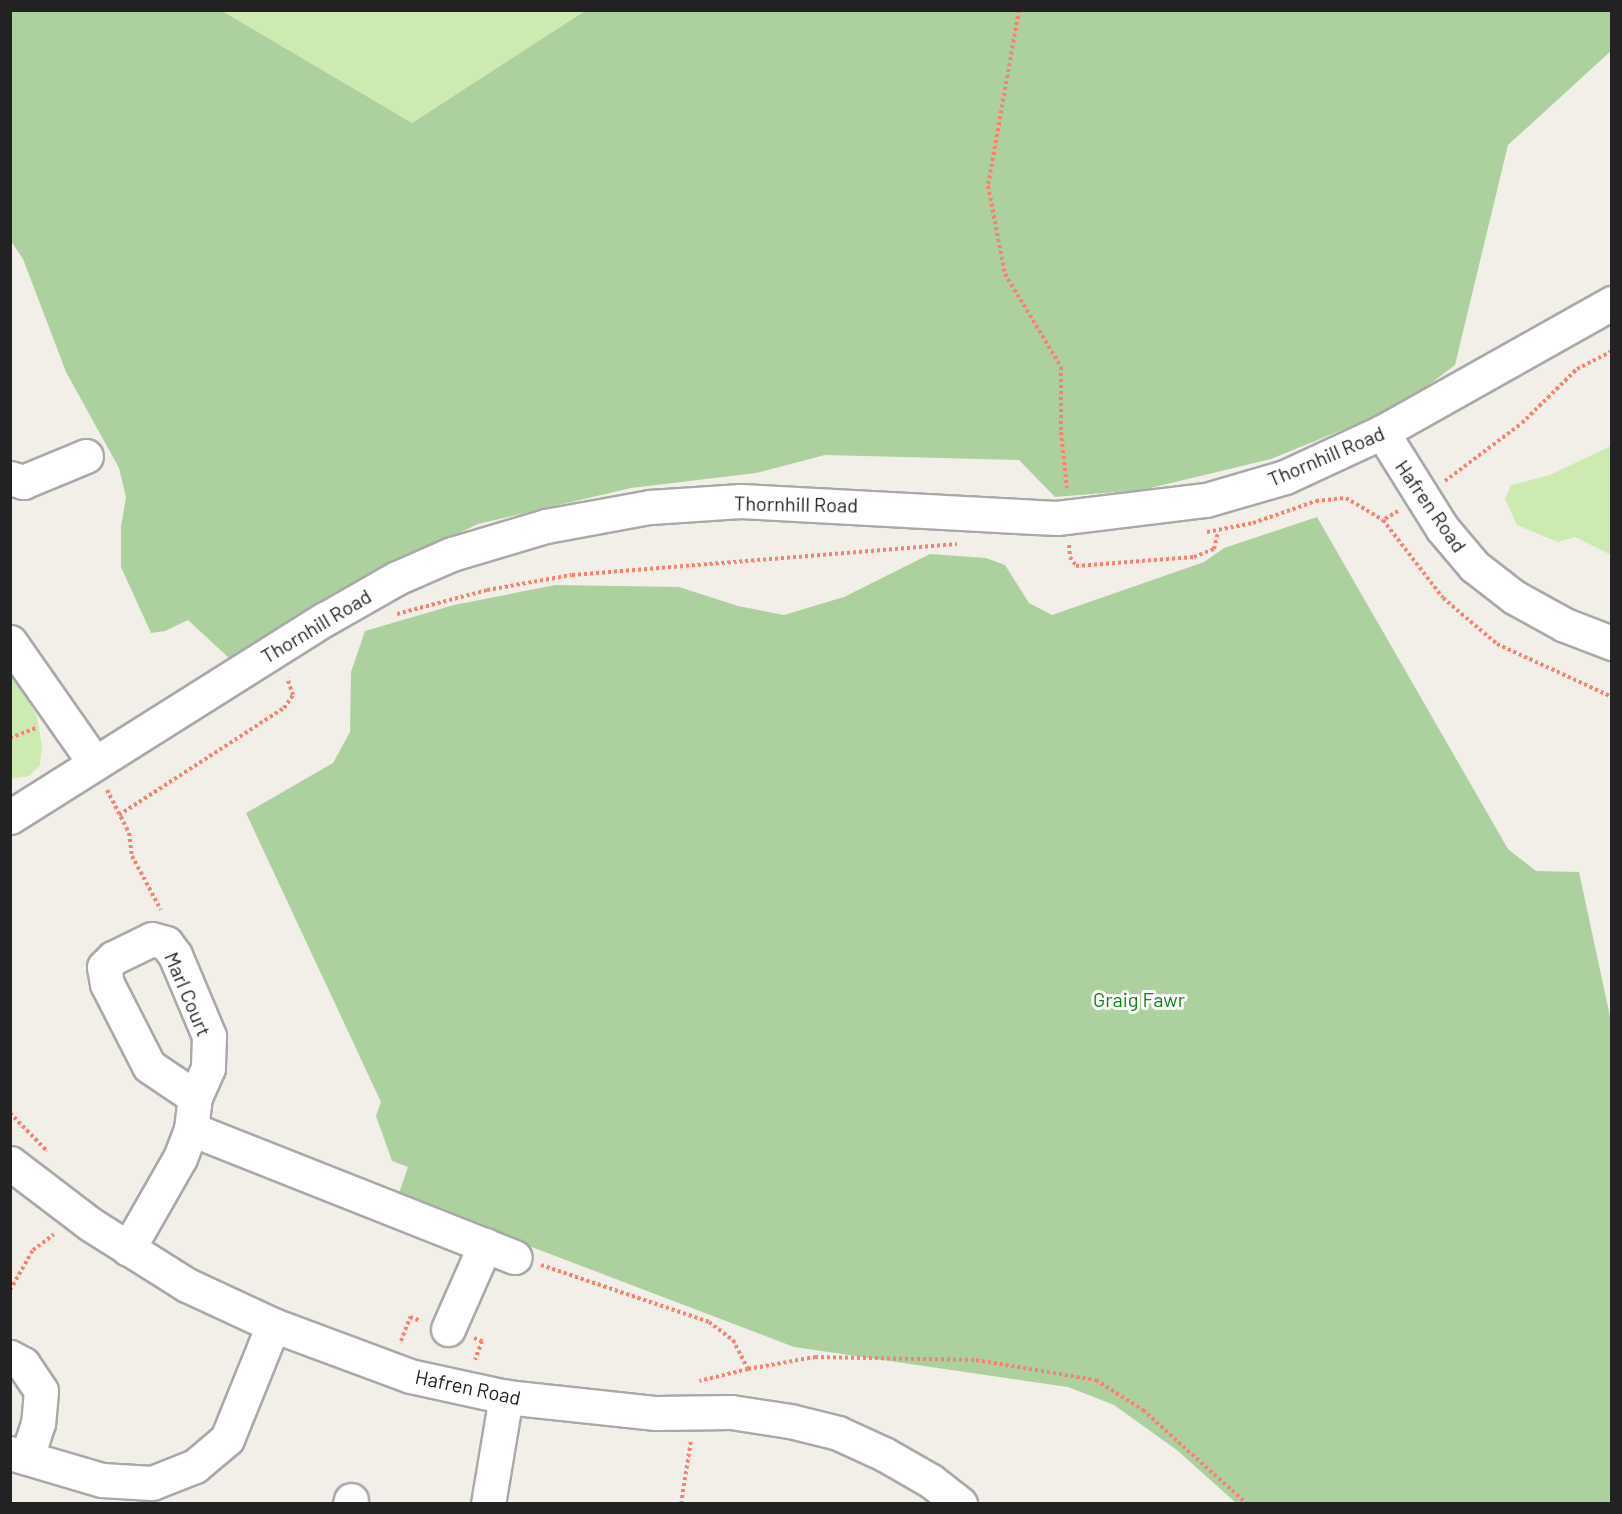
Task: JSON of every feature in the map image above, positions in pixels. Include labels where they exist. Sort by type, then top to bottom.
[{"type":"street","name":"Thornhill Road","points":[[10,817],[98,772],[397,578],[452,554],[546,526],[650,507],[741,501],[1057,518],[1150,509],[1206,500],[1285,477],[1382,432],[1611,303]]},
{"type":"street","name":"Hafren Road","points":[[1382,432],[1422,497],[1474,566],[1490,579],[1554,619],[1611,644]]},
{"type":"street","points":[[10,478],[23,482],[86,456]]},
{"type":"street","points":[[10,642],[98,772]]},
{"type":"street","name":"Marl Court","points":[[128,1249],[180,1158],[193,1113],[208,1068],[209,1036],[175,955],[166,943],[152,939],[113,958],[104,967],[107,984],[149,1066],[193,1113],[514,1257]]},
{"type":"street","name":"Hafren Road","points":[[10,1163],[128,1249],[187,1285],[273,1325],[410,1376],[506,1397],[656,1413],[731,1412],[790,1421],[838,1433],[884,1454],[931,1481],[960,1503]]},
{"type":"street","points":[[448,1329],[485,1245]]},
{"type":"street","points":[[10,1357],[23,1364],[41,1391],[38,1424],[19,1454],[102,1480],[152,1483],[195,1466],[227,1439],[273,1325]]},
{"type":"street","points":[[488,1503],[506,1397]]},
{"type":"path","points":[[1019,10],[988,186],[1005,274],[1061,367],[1060,432],[1067,492]]},
{"type":"path","points":[[1383,520],[1422,497],[1522,423],[1577,369],[1611,351]]},
{"type":"path","points":[[1198,533],[1218,531],[1316,501],[1347,498],[1383,520],[1443,598],[1497,644],[1611,697]]},
{"type":"path","points":[[1069,545],[1070,557],[1076,566],[1194,557],[1214,549],[1218,531]]},
{"type":"path","points":[[386,618],[487,590],[572,575],[964,544]]},
{"type":"path","points":[[119,814],[284,708],[293,695],[290,681],[282,671]]},
{"type":"path","points":[[98,772],[129,833],[132,856],[165,917],[166,943]]},
{"type":"path","points":[[10,1290],[33,1250],[60,1229]]},
{"type":"path","points":[[748,1369],[815,1357],[976,1360],[1096,1380],[1143,1410],[1247,1503]]},
{"type":"path","points":[[681,1503],[693,1428]]},
{"type":"green space","points":[[1611,10],[1612,50],[1508,145],[1455,365],[1401,406],[1271,459],[1142,490],[1055,497],[1019,460],[825,455],[756,473],[631,488],[478,524],[333,593],[230,659],[188,620],[165,631],[151,633],[121,567],[121,527],[126,497],[119,468],[66,372],[23,259],[11,241],[10,11],[222,11],[412,123],[585,11]]},
{"type":"green space","points":[[222,11],[585,11],[412,123]]},
{"type":"green space","points":[[1611,446],[1611,555],[1575,537],[1558,542],[1517,525],[1505,499],[1511,485],[1550,475]]},
{"type":"green space","name":"Graig Fawr","points":[[1317,517],[1508,849],[1536,871],[1579,872],[1611,1021],[1611,1503],[1236,1503],[1178,1451],[1114,1405],[1068,1387],[794,1347],[398,1196],[408,1167],[392,1161],[376,1116],[381,1102],[246,813],[333,763],[350,732],[351,672],[365,631],[454,605],[555,585],[679,587],[738,606],[784,615],[844,597],[930,554],[986,558],[1005,565],[1029,603],[1052,615],[1204,562],[1224,548]]},
{"type":"green space","points":[[10,666],[37,717],[42,746],[40,765],[29,776],[11,779]]}]
